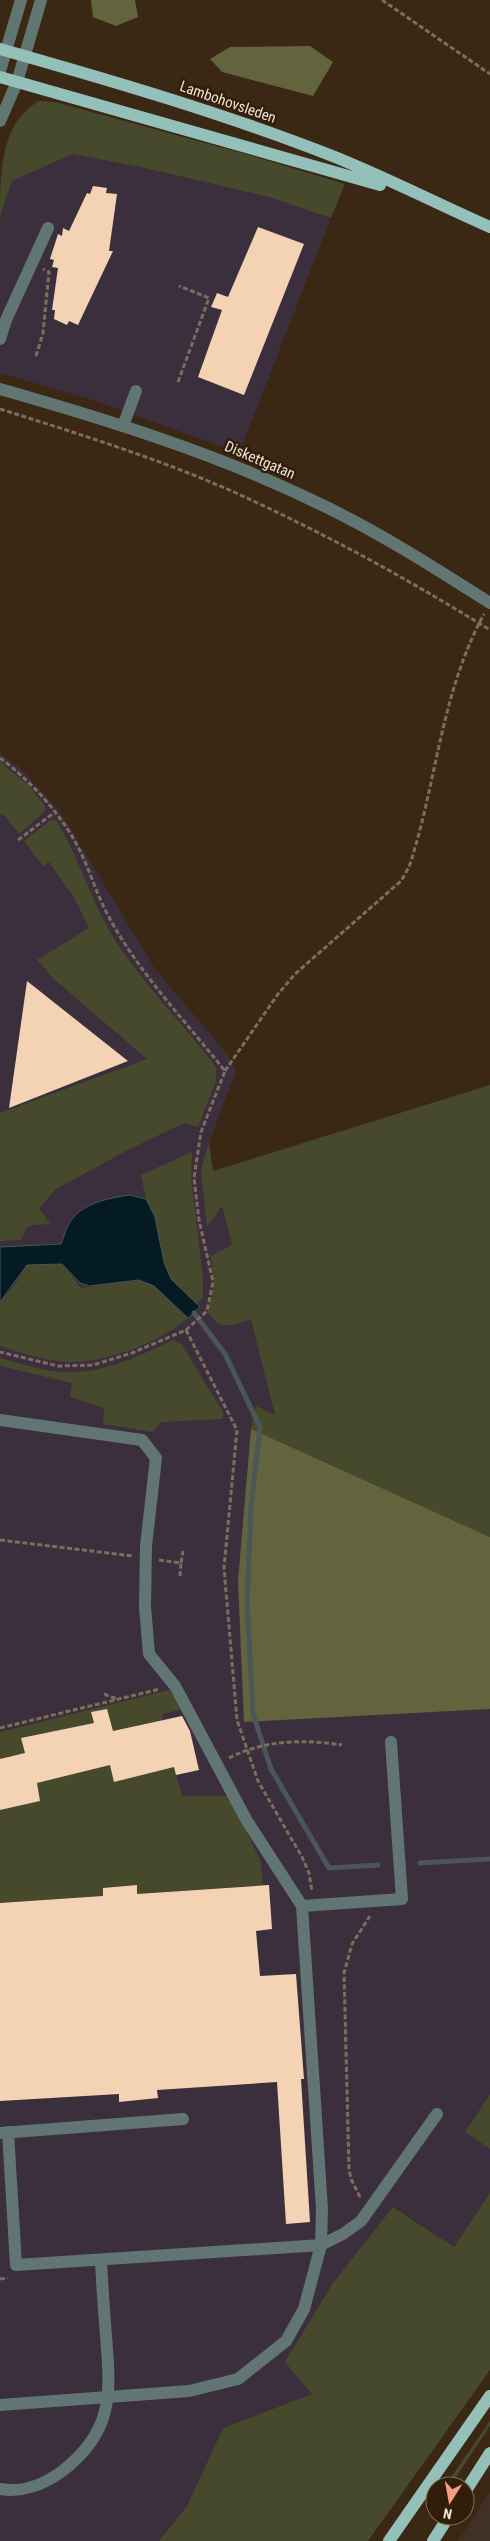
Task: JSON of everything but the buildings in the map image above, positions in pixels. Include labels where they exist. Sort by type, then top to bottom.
[{"type":"main road","name":"Lambohovsleden","points":[[3,50],[177,101],[259,129],[336,158],[490,227]]},
{"type":"main road","name":"Lambohovsleden","points":[[0,77],[332,170],[439,204]]},
{"type":"main road","points":[[388,2541],[490,2396]]},
{"type":"main road","points":[[475,2476],[490,2453]]},
{"type":"main road","points":[[433,2541],[443,2526]]},
{"type":"street","points":[[0,71],[3,50],[21,0]]},
{"type":"street","points":[[0,121],[17,82],[41,0]]},
{"type":"street","points":[[0,338],[6,320],[48,228]]},
{"type":"street","name":"Diskettgatan","points":[[0,389],[123,426],[251,473],[322,504],[393,544],[488,607]]},
{"type":"street","points":[[123,426],[136,391]]},
{"type":"street","points":[[0,1420],[142,1440],[156,1458],[146,1558],[145,1607],[149,1654],[175,1686],[267,1864],[308,1906],[322,2210],[321,2245],[304,2309],[286,2342],[238,2379],[189,2391],[0,2405]]},
{"type":"street","points":[[308,1906],[402,1899],[392,1742]]},
{"type":"street","points":[[183,2119],[4,2133],[16,2265],[321,2245],[343,2234],[361,2221],[437,2114]]},
{"type":"street","points":[[0,2489],[22,2489],[54,2477],[80,2456],[97,2433],[110,2384],[101,2260]]},
{"type":"path","points":[[382,0],[490,74]]},
{"type":"path","points":[[32,263],[49,272],[44,333],[36,356]]},
{"type":"path","points":[[178,382],[210,298],[179,286]]},
{"type":"path","points":[[0,409],[100,440],[234,492],[315,530],[412,582],[490,630]]},
{"type":"path","points":[[0,1352],[58,1366],[93,1365],[132,1353],[186,1330],[207,1311],[213,1282],[199,1220],[194,1178],[201,1132],[224,1071],[278,994],[295,974],[400,881],[409,867],[442,724],[479,623],[488,607]]},
{"type":"path","points":[[0,758],[16,770],[55,812],[80,851],[110,919],[148,974],[224,1071]]},
{"type":"path","points":[[18,840],[55,812]]},
{"type":"path","points":[[186,1330],[237,1430],[224,1568],[237,1720],[258,1781],[305,1865],[311,1886],[308,1906]]},
{"type":"path","points":[[0,1540],[180,1563]]},
{"type":"path","points":[[180,1576],[180,1563],[183,1551]]},
{"type":"path","points":[[0,1728],[175,1686]]},
{"type":"path","points":[[104,1694],[120,1699]]},
{"type":"path","points":[[217,1764],[247,1748],[310,1740],[342,1744]]},
{"type":"path","points":[[361,2221],[362,2202],[351,2179],[349,2169],[344,1973],[352,1944],[373,1911],[374,1901]]},
{"type":"shaded area","points":[[73,154],[145,168],[269,197],[331,218],[239,453],[96,401],[0,373],[0,217],[12,181]]},
{"type":"shaded area","points":[[0,753],[20,768],[61,813],[155,969],[227,1054],[236,1071],[209,1142],[213,1171],[275,1415],[256,1406],[251,1429],[244,1722],[490,1709],[490,2094],[466,2132],[490,2149],[490,2193],[454,2247],[394,2207],[313,2394],[223,2428],[187,2506],[159,2541],[0,2541]]},
{"type":"shaded area","points":[[490,2492],[490,2541],[458,2541],[468,2526],[475,2526],[475,2515]]},
{"type":"green space","points":[[91,0],[135,0],[138,17],[116,26],[93,17]]},
{"type":"green space","points":[[310,46],[333,62],[313,96],[222,72],[210,59],[230,47]]},
{"type":"green space","points":[[39,101],[55,102],[242,153],[345,184],[331,218],[269,197],[145,168],[73,154],[12,181],[0,217],[2,167],[10,136],[16,122]]},
{"type":"green space","points":[[0,762],[29,786],[45,806],[44,812],[19,834],[5,816],[0,814]]},
{"type":"green space","points":[[51,820],[56,820],[65,836],[113,937],[145,981],[216,1067],[216,1081],[198,1127],[184,1123],[128,1150],[56,1189],[39,1208],[50,1224],[27,1227],[21,1240],[0,1241],[0,1113],[147,1059],[54,979],[37,960],[89,928],[75,899],[49,862],[43,866],[24,841]]},
{"type":"green space","points":[[490,1085],[490,1537],[251,1429],[256,1406],[275,1415],[251,1320],[231,1325],[221,1324],[211,1317],[206,1309],[213,1290],[211,1256],[232,1245],[222,1206],[207,1227],[201,1170],[209,1142],[213,1171]]},
{"type":"green space","points":[[192,1152],[191,1176],[203,1278],[203,1296],[197,1305],[171,1279],[164,1262],[155,1217],[146,1199],[141,1175]]},
{"type":"green space","points":[[63,1264],[81,1288],[139,1280],[155,1286],[188,1318],[162,1336],[147,1343],[131,1350],[98,1359],[67,1362],[50,1360],[0,1346],[0,1302],[14,1286],[27,1265]]},
{"type":"green space","points":[[173,1340],[182,1345],[223,1412],[223,1419],[161,1422],[153,1432],[103,1424],[104,1408],[70,1397],[72,1383],[0,1366],[0,1358],[52,1371],[89,1371],[118,1364]]},
{"type":"green space","points":[[251,1429],[490,1537],[490,1709],[244,1722],[238,1581]]},
{"type":"green space","points":[[169,1690],[184,1709],[162,1714],[163,1720],[113,1731],[107,1709],[91,1712],[94,1723],[21,1738],[25,1753],[0,1759],[0,1732]]},
{"type":"green space","points":[[110,1765],[174,1767],[182,1796],[228,1796],[260,1859],[263,1885],[137,1894],[136,1885],[103,1888],[103,1896],[0,1903],[0,1810],[40,1801],[37,1783]]},
{"type":"green space","points":[[490,2094],[490,2149],[465,2132]]},
{"type":"green space","points":[[490,2193],[490,2370],[368,2541],[159,2541],[187,2506],[223,2428],[312,2394],[285,2362],[333,2283],[393,2207],[454,2247]]},
{"type":"green space","points":[[490,2421],[490,2426],[457,2476],[452,2476]]},
{"type":"water","points":[[130,1195],[146,1199],[155,1217],[164,1262],[171,1279],[200,1307],[188,1318],[154,1286],[139,1280],[89,1286],[80,1283],[62,1264],[27,1265],[0,1302],[0,1247],[61,1244],[70,1222],[81,1210],[97,1202]]},
{"type":"waterway","points":[[194,1313],[225,1354],[260,1427],[251,1507],[247,1602],[253,1714],[271,1769],[329,1868],[378,1865]]},
{"type":"waterway","points":[[420,1863],[490,1859]]}]
